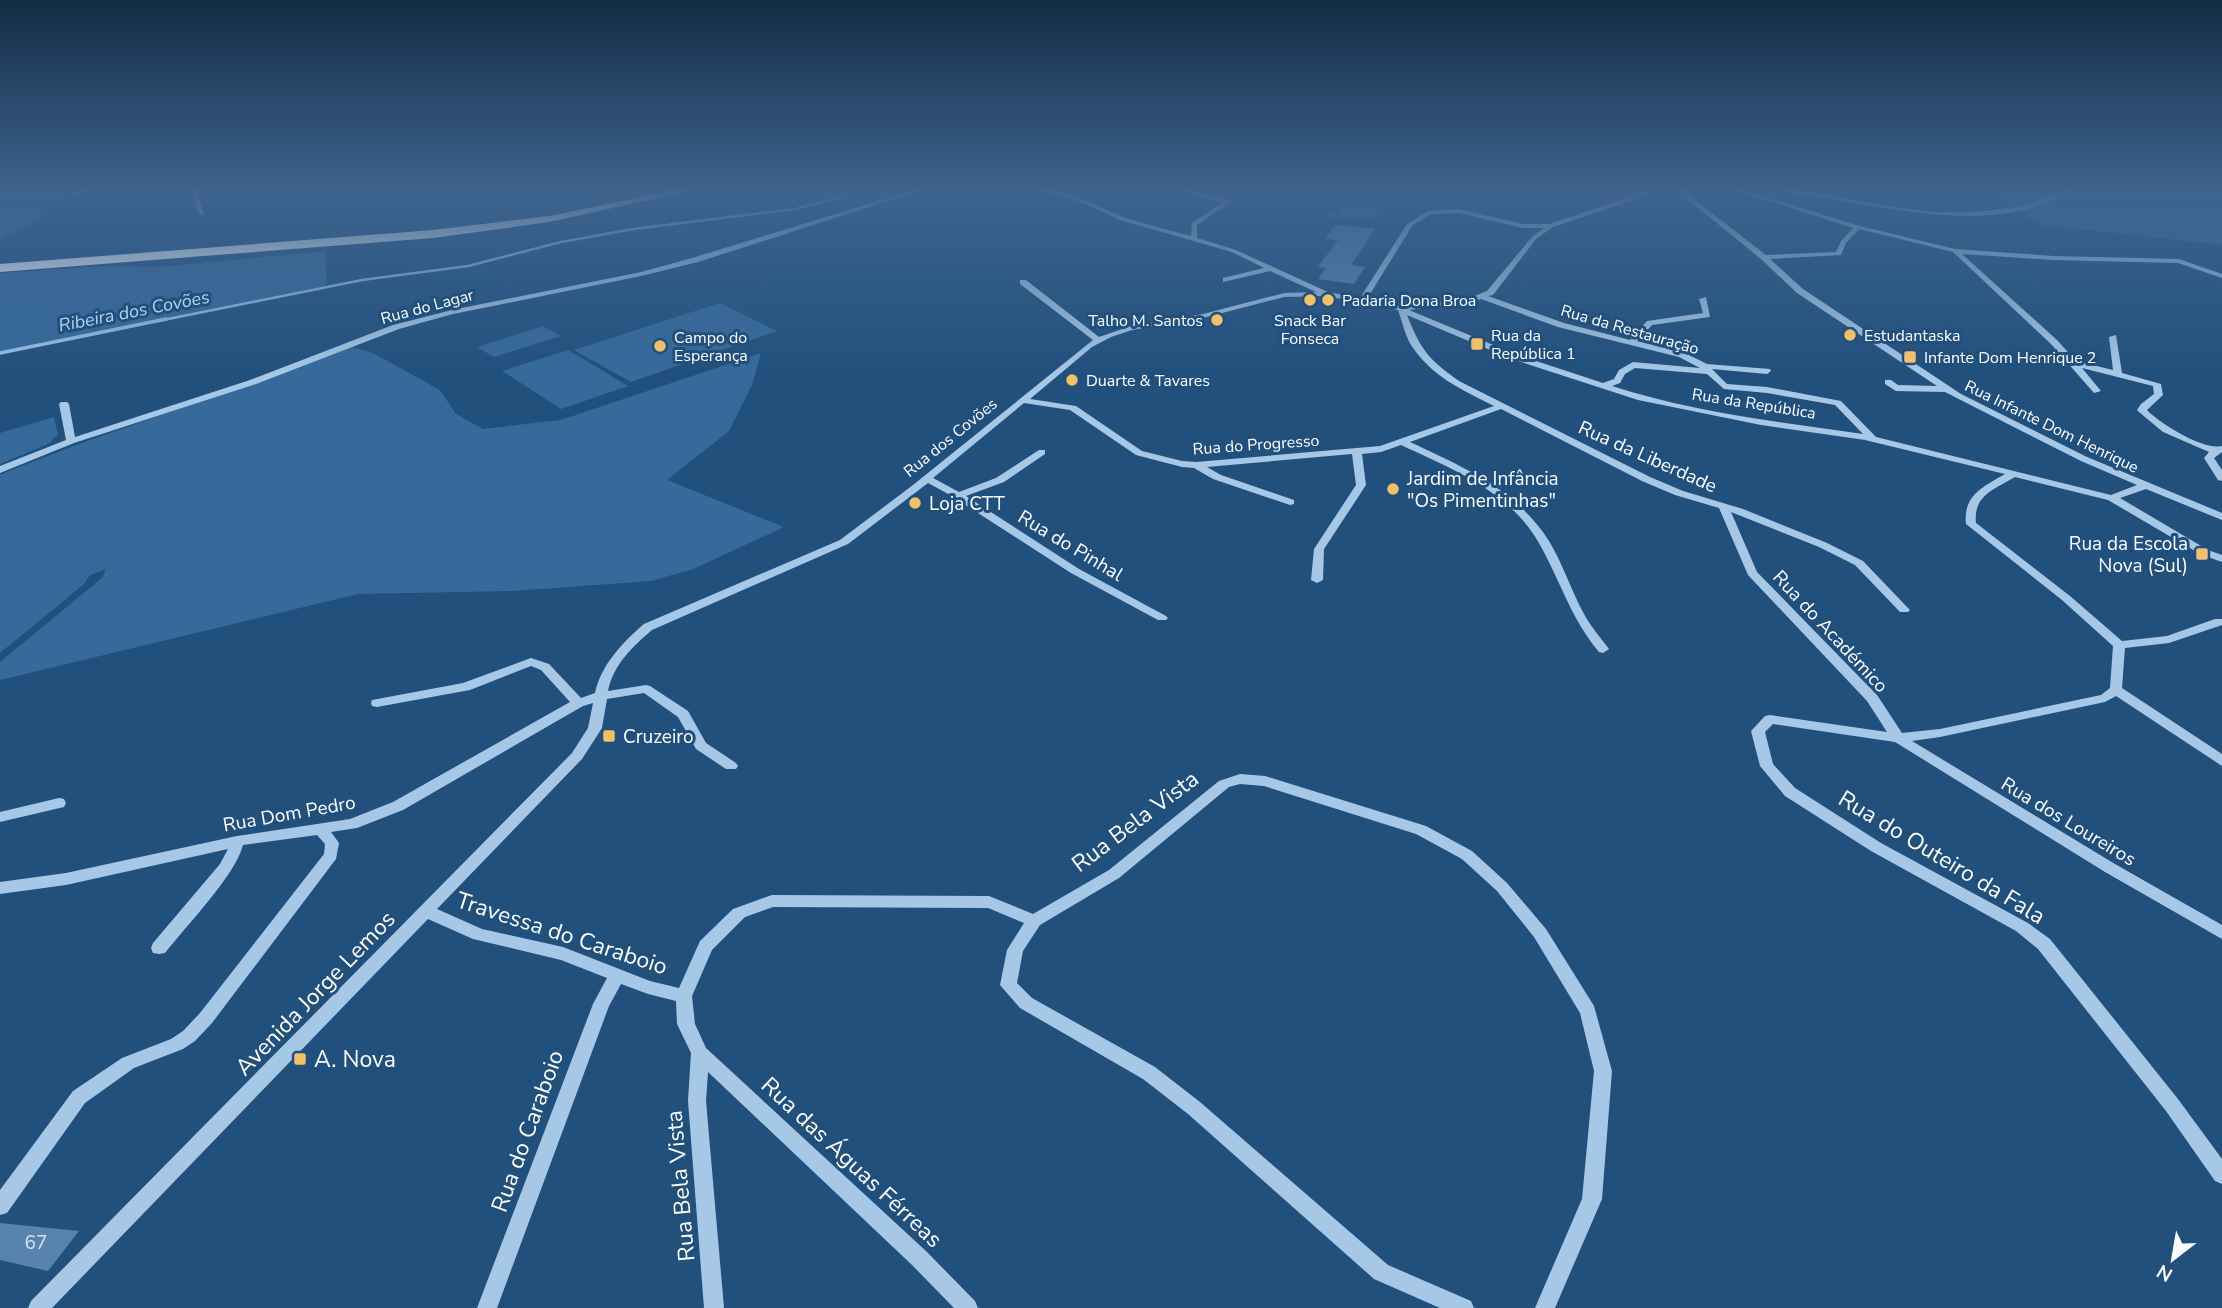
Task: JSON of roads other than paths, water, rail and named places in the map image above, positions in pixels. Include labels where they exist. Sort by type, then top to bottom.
[{"type":"highway","points":[[0,266],[189,251]]},
{"type":"highway","points":[[115,257],[207,251]]},
{"type":"street","name":"Rua do Lagar","points":[[71,441],[253,382],[423,319],[654,270],[717,251]]},
{"type":"street","points":[[1234,251],[1326,294]]},
{"type":"street","points":[[1393,251],[1363,300],[1401,308],[1439,306],[1483,297],[1495,288],[1524,251]]},
{"type":"street","name":"Rua Infante Dom Henrique","points":[[1756,251],[1800,291],[1987,412],[2144,486],[2222,517]]},
{"type":"street","points":[[1764,257],[1839,254],[1840,251]]},
{"type":"street","points":[[1955,251],[2054,342],[2097,391]]},
{"type":"street","points":[[1956,251],[2054,258],[2179,261],[2222,276]]},
{"type":"street","points":[[1226,280],[1272,268]]},
{"type":"street","points":[[1023,282],[1098,340]]},
{"type":"street","name":"Rua dos Covões","points":[[601,696],[613,664],[631,641],[648,627],[844,542],[927,479],[1098,340],[1132,328],[1203,316],[1270,297],[1326,294],[1363,300]]},
{"type":"street","name":"Rua da Restauração","points":[[1483,297],[1561,325],[1682,355],[1705,368],[1724,386],[1767,390],[1838,403],[1873,439]]},
{"type":"street","points":[[1631,342],[1650,323],[1707,315],[1703,299]]},
{"type":"street","name":"Rua da República","points":[[1401,308],[1513,356],[1601,386],[1692,409],[1873,439],[2112,498],[2204,552],[2222,559]]},
{"type":"street","name":"Rua da Liberdade","points":[[1401,308],[1414,343],[1433,367],[1456,383],[1646,479],[1739,511],[1859,563],[1904,610]]},
{"type":"street","points":[[2113,337],[2118,374]]},
{"type":"street","points":[[2073,363],[2157,384],[2159,395],[2142,410],[2175,434],[2218,450],[2209,458],[2222,478]]},
{"type":"street","points":[[1601,386],[1617,381],[1622,372],[1633,365],[1767,371]]},
{"type":"street","points":[[1888,382],[1896,388],[1948,389]]},
{"type":"street","name":"Rua do Progresso","points":[[1022,400],[1073,408],[1139,453],[1196,465],[1357,453],[1403,442],[1501,406]]},
{"type":"street","points":[[0,470],[71,441],[64,404]]},
{"type":"street","points":[[1403,442],[1483,481],[1508,497],[1544,542],[1591,636],[1604,649]]},
{"type":"street","points":[[958,496],[1000,480],[1042,452]]},
{"type":"street","points":[[1317,580],[1319,549],[1361,485],[1357,453]]},
{"type":"street","points":[[1196,465],[1217,477],[1290,502]]},
{"type":"street","points":[[2014,473],[1972,500],[1968,511],[1970,524],[2066,598],[2119,645],[2169,639],[2219,622]]},
{"type":"street","name":"Rua do Pinhal","points":[[927,479],[1075,571],[1162,618]]},
{"type":"street","points":[[2112,498],[2144,486]]},
{"type":"street","name":"Rua do Académico","points":[[1724,508],[1744,549],[1752,573],[1872,698],[1898,738]]},
{"type":"street","points":[[2116,690],[2119,645]]},
{"type":"street","points":[[377,703],[466,687],[531,662],[545,667],[578,703]]},
{"type":"street","name":"Rua Dom Pedro","points":[[0,888],[66,879],[237,841],[321,830],[374,817],[398,806],[578,703],[601,696],[646,689],[683,714],[701,746],[731,766]]},
{"type":"street","points":[[1898,738],[1940,733],[2105,698],[2116,690]]},
{"type":"street","points":[[2116,690],[2222,761]]},
{"type":"street","name":"Avenida Jorge Lemos","points":[[38,1308],[578,755],[595,729],[601,696]]},
{"type":"street","name":"Rua do Outeiro da Fala","points":[[1898,738],[1770,719],[1758,731],[1767,766],[1790,792],[1876,847],[2022,927],[2043,944],[2172,1105],[2222,1175]]},
{"type":"street","name":"Rua dos Loureiros","points":[[1898,738],[2028,819],[2222,933]]},
{"type":"street","name":"Rua Bela Vista","points":[[1034,921],[1114,874],[1224,784],[1240,779],[1265,781],[1421,830],[1467,855],[1502,887],[1547,944],[1588,1011],[1603,1071],[1592,1199],[1545,1308]]},
{"type":"street","points":[[0,817],[59,803]]},
{"type":"street","points":[[0,1206],[79,1097],[128,1063],[177,1044],[206,1018],[331,855],[332,843],[321,830]]},
{"type":"street","points":[[159,948],[225,868],[233,856],[237,841]]},
{"type":"street","points":[[684,996],[706,946],[739,913],[772,901],[989,902],[1034,921],[1015,950],[1008,985],[1027,1003],[1149,1073],[1194,1108],[1381,1272],[1464,1308]]},
{"type":"street","name":"Travessa do Caraboio","points":[[426,911],[479,935],[563,954],[648,987],[684,996]]},
{"type":"street","name":"Rua do Caraboio","points":[[487,1308],[601,1004],[618,974]]},
{"type":"street","name":"Rua Bela Vista","points":[[684,996],[686,1024],[700,1053],[697,1101],[714,1308]]},
{"type":"street","name":"Rua das Águas Férreas","points":[[700,1053],[919,1258],[968,1308]]},
{"type":"waterway","name":"Ribeira dos Covões","points":[[158,321],[362,280],[468,266],[526,251]]},
{"type":"waterway","name":"Ribeira dos Covões","points":[[0,353],[166,319]]},
{"type":"place","name":"Snack Bar Fonseca","points":[[1310,300]]},
{"type":"place","name":"Padaria Dona Broa","points":[[1328,300]]},
{"type":"place","name":"Talho M. Santos","points":[[1217,320]]},
{"type":"place","name":"Estudantaska","points":[[1850,335]]},
{"type":"place","name":"Rua da República 1","points":[[1477,344]]},
{"type":"place","name":"Campo do Esperança","points":[[660,346]]},
{"type":"place","name":"Infante Dom Henrique 2","points":[[1910,357]]},
{"type":"place","name":"Duarte & Tavares","points":[[1072,380]]},
{"type":"place","name":"Jardim de Infância \"Os Pimentinhas\"","points":[[1393,489]]},
{"type":"place","name":"Loja CTT","points":[[915,503]]},
{"type":"place","name":"Rua da Escola Nova (Sul)","points":[[2202,554]]},
{"type":"place","name":"Cruzeiro","points":[[609,736]]},
{"type":"place","name":"A. Nova","points":[[300,1059]]}]
